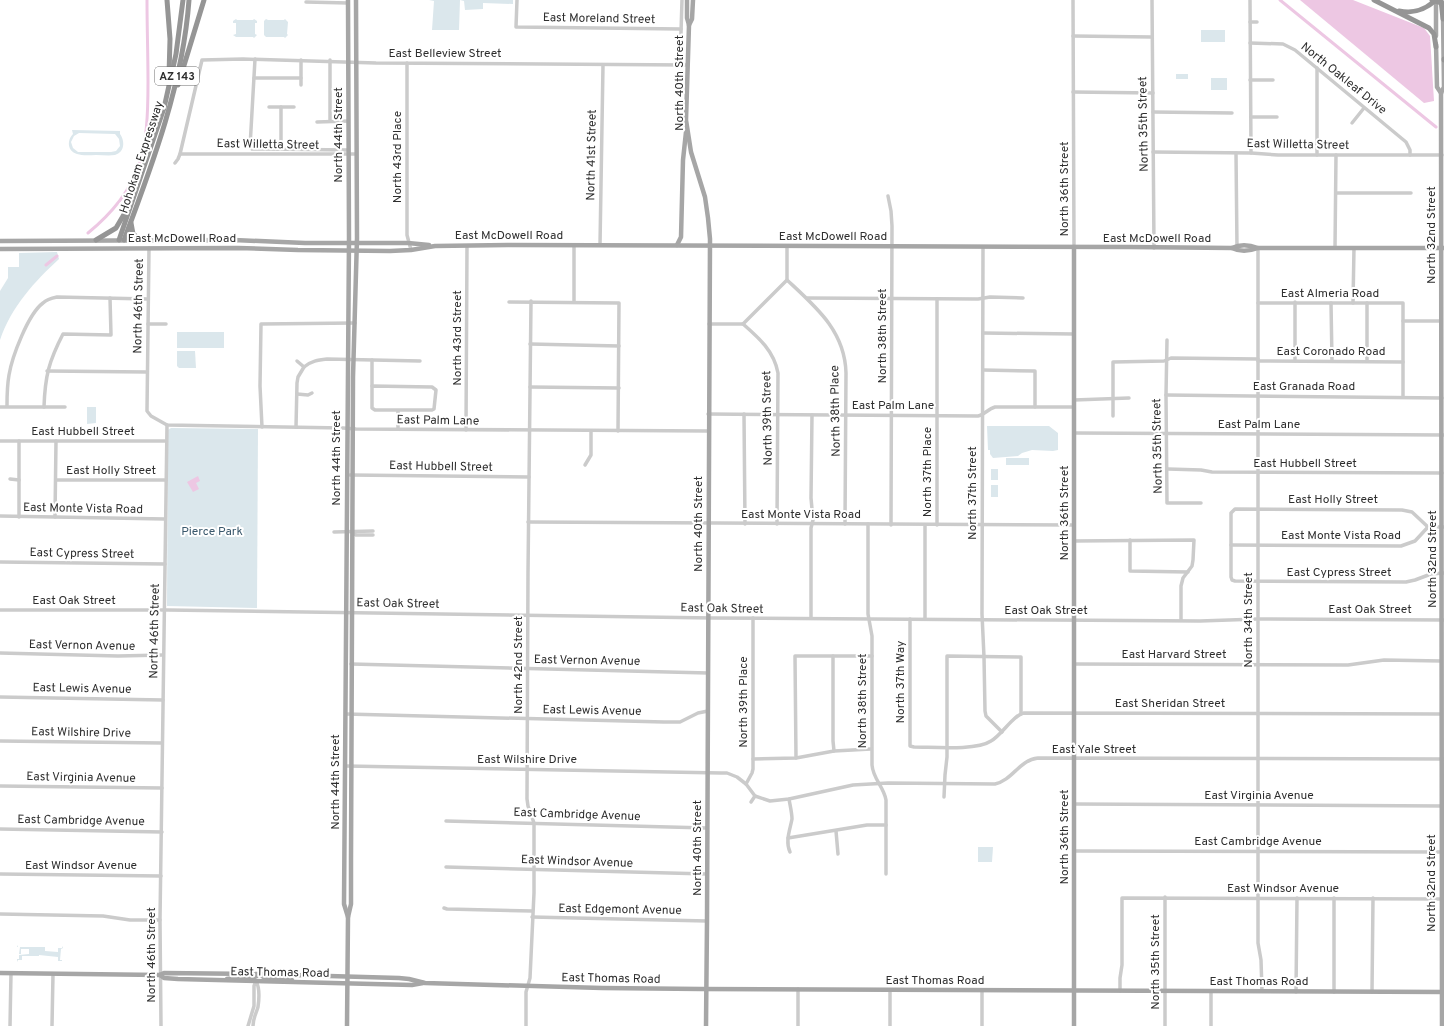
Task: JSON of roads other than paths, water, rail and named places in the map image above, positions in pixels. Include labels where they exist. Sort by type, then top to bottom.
[{"type":"highway","points":[[157,129],[169,73],[167,0]]},
{"type":"highway","name":"Hohokam Expressway","points":[[122,240],[136,192],[164,108],[179,32],[183,0]]},
{"type":"highway","name":"Hohokam Expressway","points":[[122,240],[132,218],[156,150],[182,55],[189,0]]},
{"type":"highway","points":[[156,150],[164,130],[204,0]]},
{"type":"highway","points":[[1374,0],[1429,28],[1434,34],[1436,47]]},
{"type":"highway","points":[[1432,0],[1443,1]]},
{"type":"highway","points":[[1392,9],[1408,13],[1417,12],[1436,0]]},
{"type":"highway","points":[[1436,7],[1443,1]]},
{"type":"highway","points":[[1443,1],[1443,19]]},
{"type":"highway","points":[[96,240],[110,232],[118,225],[136,192]]},
{"type":"highway","points":[[132,218],[132,232],[140,240]]},
{"type":"main road","name":"North 44th Street","points":[[348,916],[344,904],[346,612],[353,475],[353,359],[357,251],[355,154],[356,0]]},
{"type":"main road","name":"North 40th Street","points":[[687,0],[687,18],[689,25],[686,120],[691,152],[705,197],[709,222],[710,245],[708,414],[708,921],[706,1026]]},
{"type":"main road","name":"North 40th Street","points":[[689,25],[692,18],[693,0]]},
{"type":"main road","name":"North 32nd Street","points":[[1436,0],[1437,87],[1442,93]]},
{"type":"main road","name":"North 44th Street","points":[[347,1026],[348,916],[351,904],[352,797],[352,612],[346,475],[348,61],[350,1]]},
{"type":"main road","points":[[350,1],[355,35]]},
{"type":"main road","name":"North 32nd Street","points":[[1442,1026],[1443,731],[1441,661],[1443,620],[1443,435],[1441,321],[1441,126],[1442,93],[1444,87],[1443,19]]},
{"type":"main road","points":[[677,245],[681,237],[683,160],[686,120]]},
{"type":"main road","name":"Hohokam Expressway","points":[[120,248],[122,240]]},
{"type":"main road","points":[[149,248],[153,243],[166,240]]},
{"type":"main road","points":[[172,240],[173,248]]},
{"type":"main road","points":[[202,240],[208,248]]},
{"type":"main road","points":[[256,240],[256,248]]},
{"type":"main road","name":"East McDowell Road","points":[[0,241],[256,240],[348,243],[408,242],[435,246],[710,245],[1235,248],[1253,246],[1258,248],[1442,248]]},
{"type":"main road","points":[[41,241],[41,249]]},
{"type":"main road","points":[[265,241],[266,249]]},
{"type":"main road","name":"East McDowell Road","points":[[0,249],[256,248],[357,251],[411,250],[435,246]]},
{"type":"main road","name":"North 36th Street","points":[[1074,247],[1074,1026]]},
{"type":"main road","name":"East Thomas Road","points":[[0,973],[160,975],[164,973],[259,974],[410,979],[425,983]]},
{"type":"main road","points":[[222,980],[232,978],[253,978],[259,974],[265,978],[287,978],[297,982]]},
{"type":"main road","name":"East Thomas Road","points":[[160,975],[164,978],[412,985],[425,983],[706,989],[1443,992]]},
{"type":"street","name":"East Moreland Street","points":[[516,0],[516,27],[681,29]]},
{"type":"street","points":[[680,65],[682,0]]},
{"type":"street","name":"North 36th Street","points":[[1073,0],[1074,247]]},
{"type":"street","name":"North 35th Street","points":[[1152,0],[1154,248]]},
{"type":"street","points":[[1250,0],[1251,153]]},
{"type":"street","points":[[306,2],[350,1]]},
{"type":"street","points":[[1250,22],[1257,22]]},
{"type":"street","points":[[1073,36],[1152,37]]},
{"type":"street","name":"North Oakleaf Drive","points":[[1250,43],[1283,44],[1295,50],[1406,142],[1410,150],[1410,155]]},
{"type":"street","points":[[255,59],[250,147],[252,149],[348,152]]},
{"type":"street","name":"East Belleview Street","points":[[180,154],[202,60],[255,59],[407,63],[688,65]]},
{"type":"street","points":[[301,60],[301,85]]},
{"type":"street","points":[[330,60],[330,121]]},
{"type":"street","name":"North 43rd Place","points":[[407,63],[408,242],[411,250]]},
{"type":"street","name":"North 41st Street","points":[[600,245],[603,64]]},
{"type":"street","points":[[1317,68],[1317,155]]},
{"type":"street","points":[[254,78],[301,78]]},
{"type":"street","points":[[1250,80],[1272,80]]},
{"type":"street","points":[[1073,92],[1153,93]]},
{"type":"street","points":[[269,107],[294,107]]},
{"type":"street","points":[[281,107],[281,149]]},
{"type":"street","points":[[1352,123],[1364,108]]},
{"type":"street","points":[[1153,112],[1232,113]]},
{"type":"street","points":[[1250,117],[1277,117]]},
{"type":"street","points":[[317,122],[348,121]]},
{"type":"street","name":"East Willetta Street","points":[[180,154],[348,152],[355,154]]},
{"type":"street","name":"East Willetta Street","points":[[1153,152],[1317,155],[1442,155]]},
{"type":"street","points":[[1235,248],[1236,153]]},
{"type":"street","points":[[175,163],[180,154]]},
{"type":"street","points":[[1336,155],[1336,248]]},
{"type":"street","points":[[1336,193],[1410,193]]},
{"type":"street","name":"North 38th Street","points":[[888,196],[892,218],[891,525]]},
{"type":"street","points":[[574,245],[574,302]]},
{"type":"street","name":"North 43rd Street","points":[[466,430],[467,246]]},
{"type":"street","points":[[709,324],[743,324],[788,280],[787,246]]},
{"type":"street","name":"North 37th Street","points":[[983,247],[982,619],[984,711],[986,716],[1002,732]]},
{"type":"street","name":"North 46th Street","points":[[149,248],[147,410],[151,416],[167,425],[163,656],[160,1026]]},
{"type":"street","name":"North 34th Street","points":[[1258,248],[1258,946],[1262,960],[1262,991]]},
{"type":"street","points":[[1353,302],[1354,248]]},
{"type":"street","name":"North 38th Place","points":[[788,280],[807,298],[832,326],[842,348],[846,365],[845,524]]},
{"type":"street","points":[[7,406],[9,375],[18,344],[37,308],[43,303],[51,298],[148,298]]},
{"type":"street","points":[[44,407],[47,371],[63,334],[110,335],[110,298]]},
{"type":"street","points":[[807,298],[1023,298]]},
{"type":"street","name":"North 37th Place","points":[[937,299],[937,525]]},
{"type":"street","name":"North 42nd Street","points":[[526,1026],[526,992],[530,978],[534,870],[534,823],[528,806],[527,769],[531,301]]},
{"type":"street","points":[[509,302],[619,303],[618,431]]},
{"type":"street","points":[[1295,302],[1295,361]]},
{"type":"street","name":"East Almeria Road","points":[[1258,303],[1403,303],[1403,321]]},
{"type":"street","points":[[1331,303],[1332,361]]},
{"type":"street","points":[[1367,303],[1367,361]]},
{"type":"street","points":[[1403,397],[1403,321],[1441,321]]},
{"type":"street","points":[[262,427],[260,386],[261,324],[355,323]]},
{"type":"street","points":[[148,324],[166,324]]},
{"type":"street","name":"North 39th Street","points":[[743,324],[762,341],[773,357],[776,365],[778,383],[777,524]]},
{"type":"street","points":[[983,333],[1074,334]]},
{"type":"street","name":"North 35th Street","points":[[1167,340],[1167,503],[1201,503]]},
{"type":"street","points":[[530,344],[619,346]]},
{"type":"street","name":"East Coronado Road","points":[[1113,399],[1113,362],[1164,361],[1171,358],[1403,362]]},
{"type":"street","points":[[296,427],[298,378],[304,367],[319,360],[353,359],[420,361]]},
{"type":"street","points":[[372,360],[372,386],[372,408],[375,410],[434,409],[436,390],[432,387],[372,386]]},
{"type":"street","points":[[297,361],[304,367]]},
{"type":"street","points":[[983,370],[1035,371],[1035,407]]},
{"type":"street","points":[[47,371],[147,372]]},
{"type":"street","points":[[530,387],[619,388]]},
{"type":"street","points":[[297,394],[308,395],[312,393]]},
{"type":"street","name":"East Granada Road","points":[[1166,395],[1442,398]]},
{"type":"street","points":[[1074,400],[1129,398]]},
{"type":"street","points":[[1113,399],[1113,416]]},
{"type":"street","points":[[0,406],[65,407]]},
{"type":"street","name":"East Palm Lane","points":[[708,414],[983,415],[987,410],[995,407],[1074,407]]},
{"type":"street","points":[[398,410],[398,429]]},
{"type":"street","points":[[744,414],[745,524]]},
{"type":"street","points":[[811,618],[812,415]]},
{"type":"street","name":"East Palm Lane","points":[[167,425],[353,429],[708,431]]},
{"type":"street","points":[[585,465],[591,455],[591,430]]},
{"type":"street","name":"East Palm Lane","points":[[1074,433],[1443,435]]},
{"type":"street","name":"East Hubbell Street","points":[[0,441],[166,441]]},
{"type":"street","points":[[19,441],[19,517]]},
{"type":"street","points":[[55,517],[56,441]]},
{"type":"street","name":"East Hubbell Street","points":[[1168,469],[1212,472],[1442,473]]},
{"type":"street","name":"East Hubbell Street","points":[[346,475],[529,477]]},
{"type":"street","points":[[10,479],[19,480]]},
{"type":"street","name":"East Holly Street","points":[[56,480],[166,480]]},
{"type":"street","name":"East Holly Street","points":[[1231,545],[1231,513],[1232,510],[1235,509],[1402,510],[1412,512],[1428,527]]},
{"type":"street","name":"East Monte Vista Road","points":[[0,516],[165,519]]},
{"type":"street","name":"East Monte Vista Road","points":[[528,522],[1074,525]]},
{"type":"street","name":"North 38th Street","points":[[868,524],[869,619],[872,636],[872,769],[875,779],[884,790],[886,800],[886,874]]},
{"type":"street","name":"North 37th Place","points":[[925,525],[925,619]]},
{"type":"street","points":[[1428,527],[1443,527]]},
{"type":"street","name":"East Monte Vista Road","points":[[1231,545],[1401,546],[1415,541],[1428,527]]},
{"type":"street","points":[[334,532],[349,533],[356,531],[373,533]]},
{"type":"street","points":[[1130,540],[1130,571],[1188,572]]},
{"type":"street","points":[[1074,541],[1194,540],[1193,560],[1188,572],[1183,578],[1180,589],[1181,620]]},
{"type":"street","name":"East Cypress Street","points":[[1231,545],[1232,580],[1406,582],[1426,575],[1443,573]]},
{"type":"street","name":"East Cypress Street","points":[[0,562],[165,564]]},
{"type":"street","name":"East Oak Street","points":[[0,610],[352,612],[708,618],[1443,620]]},
{"type":"street","name":"North 39th Place","points":[[746,784],[752,773],[753,760],[754,618]]},
{"type":"street","name":"North 37th Way","points":[[910,619],[910,746],[947,747]]},
{"type":"street","name":"East Vernon Avenue","points":[[0,653],[163,656]]},
{"type":"street","points":[[796,758],[795,656],[872,656]]},
{"type":"street","points":[[833,656],[834,751]]},
{"type":"street","points":[[944,797],[947,747],[947,656],[1021,657],[1021,714],[993,740],[984,745],[972,747],[947,747]]},
{"type":"street","name":"East Harvard Street","points":[[1074,664],[1348,666],[1384,660],[1441,661]]},
{"type":"street","name":"East Vernon Avenue","points":[[346,663],[708,673]]},
{"type":"street","name":"East Lewis Avenue","points":[[0,697],[163,700]]},
{"type":"street","name":"East Lewis Avenue","points":[[346,714],[680,722],[698,713],[708,711]]},
{"type":"street","name":"East Sheridan Street","points":[[1021,714],[1442,713]]},
{"type":"street","name":"East Wilshire Drive","points":[[0,741],[162,743]]},
{"type":"street","points":[[753,760],[796,758],[834,751],[871,749]]},
{"type":"street","name":"East Yale Street","points":[[755,796],[770,801],[789,799],[853,786],[880,784],[994,784],[1004,781],[1025,763],[1034,759],[1443,760]]},
{"type":"street","name":"East Wilshire Drive","points":[[346,766],[708,772]]},
{"type":"street","points":[[708,772],[731,774],[746,784],[755,796],[751,802]]},
{"type":"street","name":"East Virginia Avenue","points":[[0,786],[162,788]]},
{"type":"street","points":[[345,796],[352,797]]},
{"type":"street","points":[[789,799],[792,818],[788,838],[788,849],[790,852]]},
{"type":"street","name":"East Virginia Avenue","points":[[1074,804],[1443,806]]},
{"type":"street","name":"East Cambridge Avenue","points":[[446,821],[707,828]]},
{"type":"street","points":[[788,838],[868,825],[886,825]]},
{"type":"street","name":"East Cambridge Avenue","points":[[0,829],[162,832]]},
{"type":"street","points":[[836,831],[838,854]]},
{"type":"street","name":"East Cambridge Avenue","points":[[1074,851],[1442,852]]},
{"type":"street","name":"East Windsor Avenue","points":[[446,867],[707,874]]},
{"type":"street","name":"East Windsor Avenue","points":[[0,874],[161,876]]},
{"type":"street","name":"North 35th Street","points":[[1165,897],[1165,1026]]},
{"type":"street","name":"East Windsor Avenue","points":[[1120,991],[1122,965],[1122,898],[1443,899]]},
{"type":"street","points":[[1296,898],[1296,992]]},
{"type":"street","points":[[1334,898],[1334,992]]},
{"type":"street","points":[[1372,992],[1373,898]]},
{"type":"street","points":[[444,908],[532,911]]},
{"type":"street","points":[[0,914],[103,916],[130,920],[160,920]]},
{"type":"street","name":"East Edgemont Avenue","points":[[532,916],[708,921]]},
{"type":"street","points":[[10,1026],[11,973]]},
{"type":"street","points":[[52,1026],[53,974]]},
{"type":"street","points":[[248,1026],[254,1006],[254,986],[256,981]]},
{"type":"street","points":[[253,1026],[253,1020],[258,1008],[258,985],[256,981]]},
{"type":"street","points":[[798,989],[798,1026]]},
{"type":"street","points":[[890,990],[890,1026]]},
{"type":"street","points":[[982,990],[982,1026]]},
{"type":"street","points":[[1211,991],[1211,1026]]},
{"type":"waterway","points":[[88,233],[121,200],[139,166],[144,147],[148,106],[147,0]]},
{"type":"waterway","points":[[1280,0],[1436,127]]},
{"type":"waterway","points":[[46,265],[57,256]]},
{"type":"park label","name":"Pierce Park","points":[[212,531]]}]
